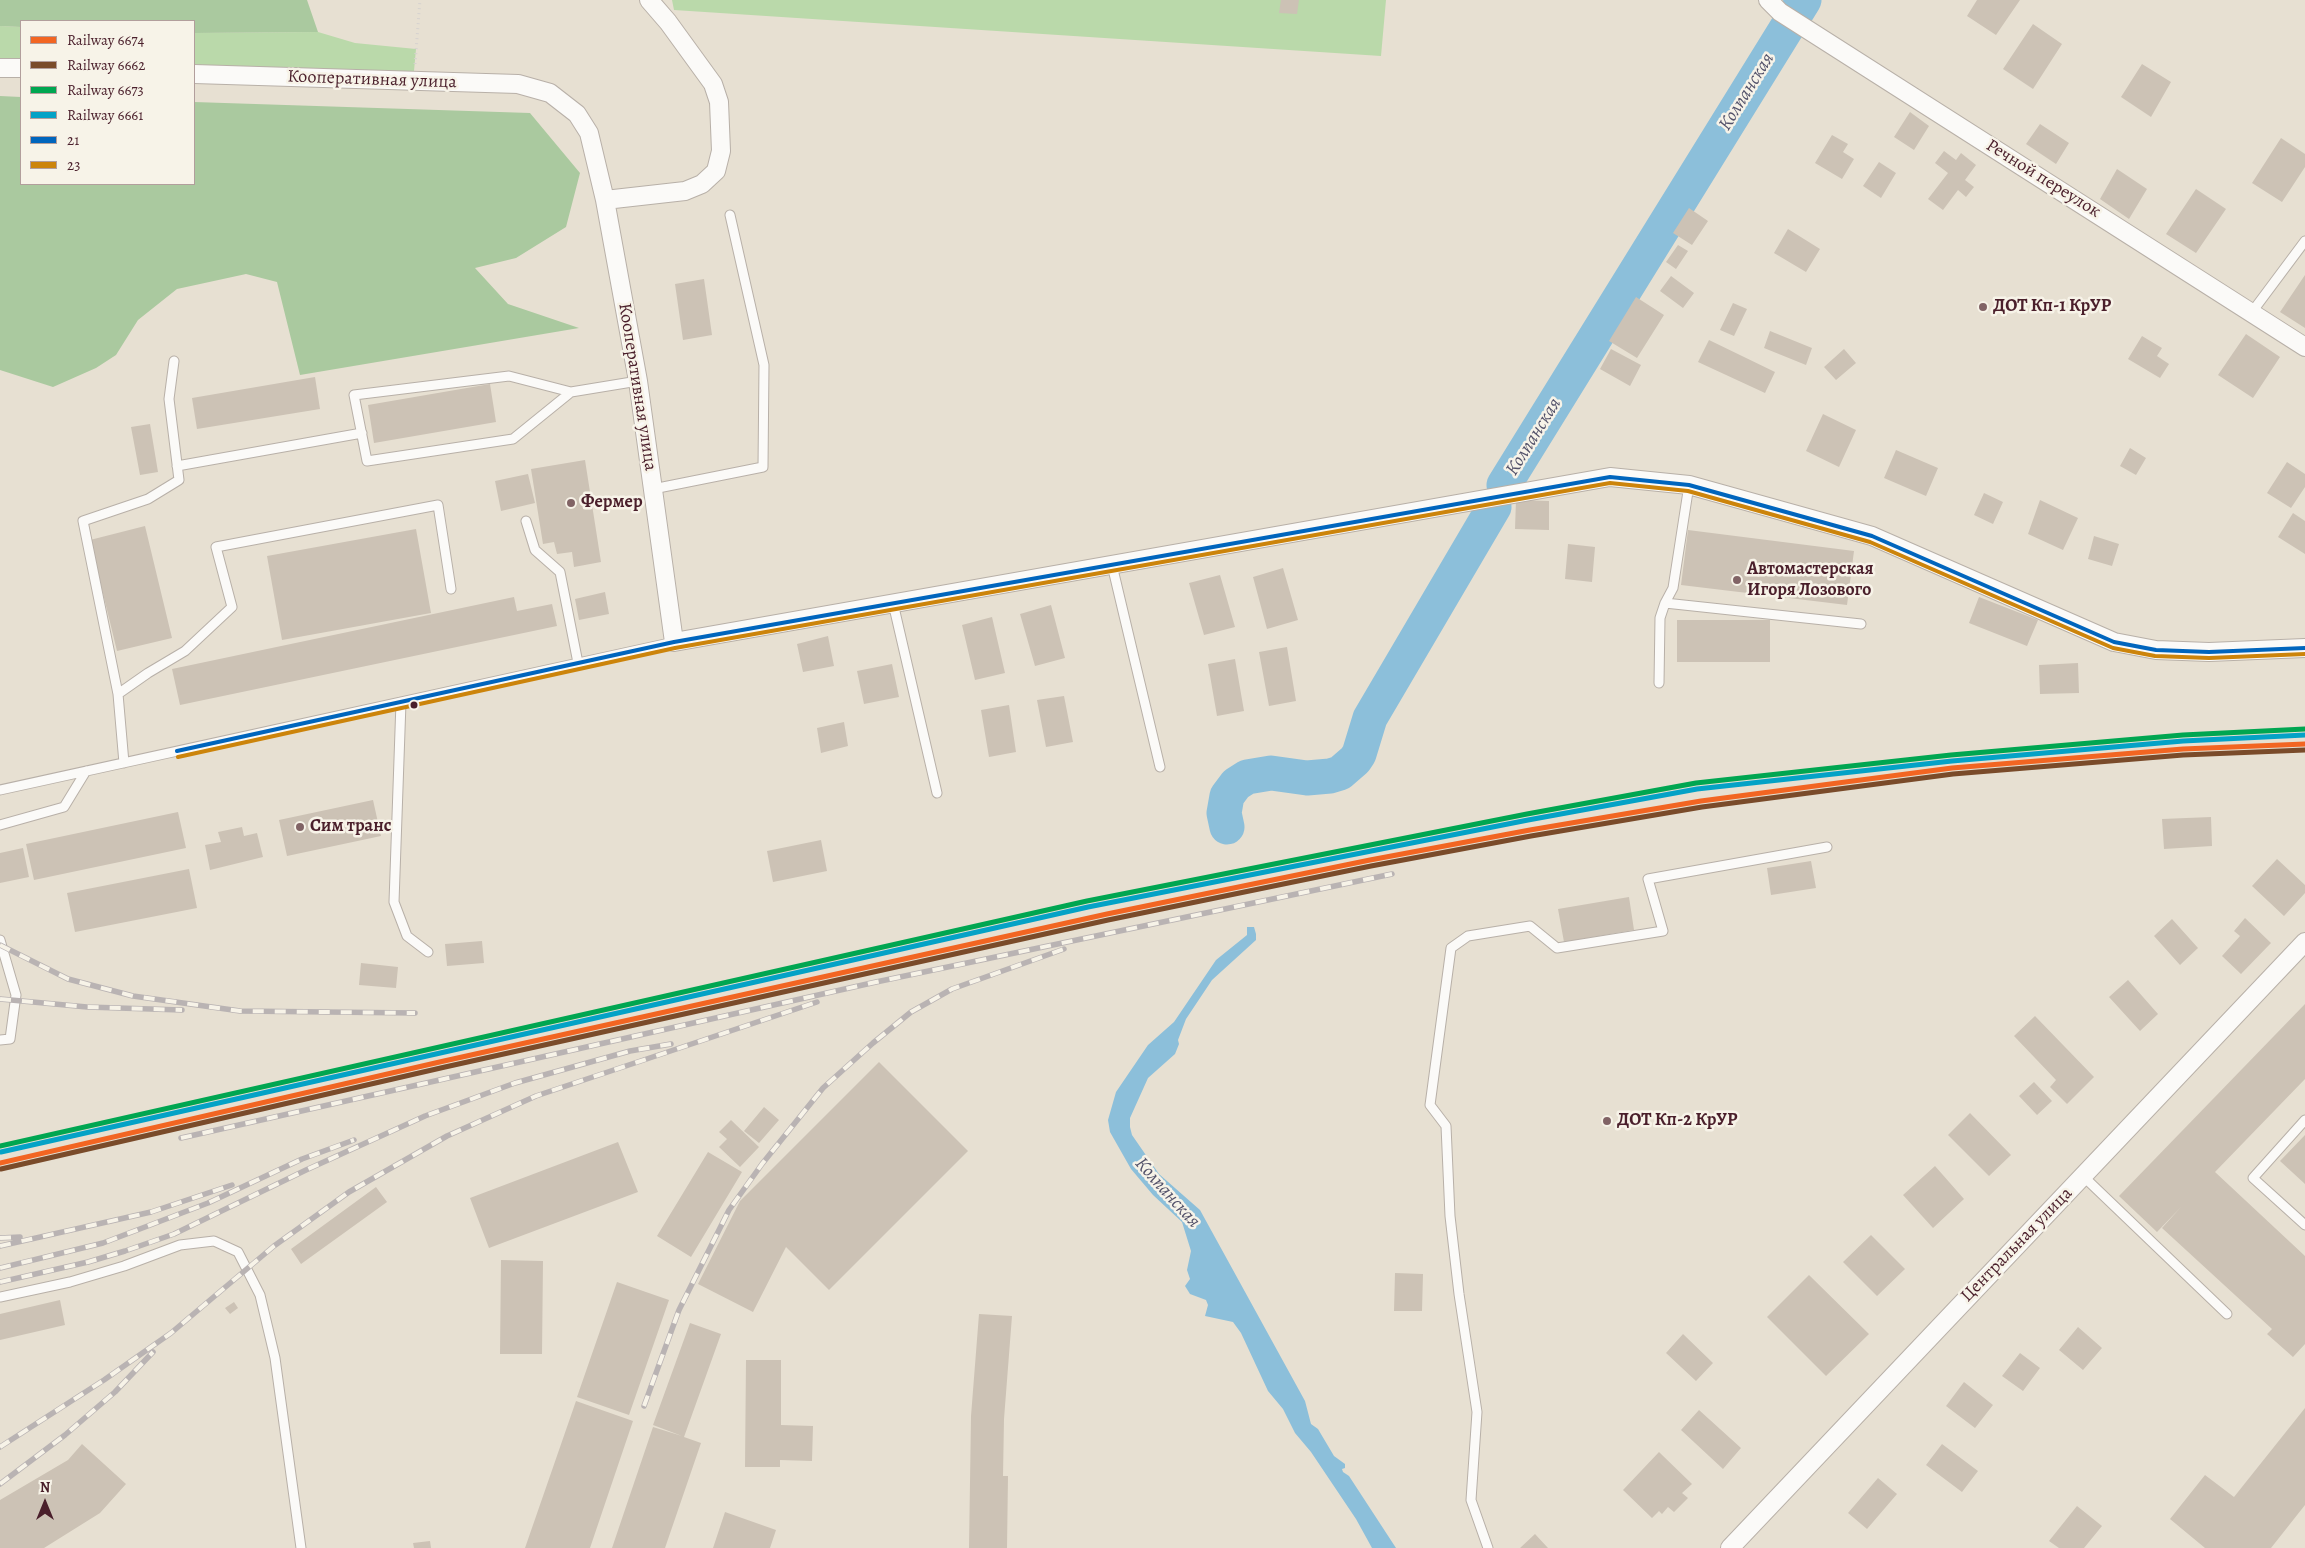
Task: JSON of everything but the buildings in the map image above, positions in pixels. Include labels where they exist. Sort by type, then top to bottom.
[{"type":"street","points":[[606,200],[685,191],[702,184],[716,171],[721,152],[719,102],[713,84],[668,22],[649,0]]},
{"type":"street","name":"Речной переулок","points":[[1774,6],[2305,347]]},
{"type":"street","points":[[0,68],[20,68]]},
{"type":"street","name":"Кооперативная улица","points":[[195,74],[518,84],[550,93],[577,114],[589,133],[606,200],[638,381],[674,642]]},
{"type":"street","points":[[674,642],[1610,477],[1689,486],[1872,536],[2114,642],[2156,650],[2209,652],[2305,648]]},
{"type":"street","name":"Центральная улица","points":[[1730,1548],[2305,942]]},
{"type":"lane","points":[[653,489],[763,467],[764,365],[730,215]]},
{"type":"lane","points":[[2252,312],[2305,241]]},
{"type":"lane","points":[[124,763],[118,694],[83,521],[148,499],[179,480],[169,399],[174,361]]},
{"type":"lane","points":[[571,392],[513,439],[367,461],[354,395],[509,376],[571,392],[638,381]]},
{"type":"lane","points":[[177,466],[362,433]]},
{"type":"lane","points":[[1659,683],[1660,618],[1665,602],[1674,588],[1689,486]]},
{"type":"lane","points":[[118,694],[148,672],[185,652],[232,607],[216,547],[438,505],[451,589]]},
{"type":"lane","points":[[526,522],[535,550],[560,572],[578,663]]},
{"type":"lane","points":[[1112,565],[1160,767]]},
{"type":"lane","points":[[1665,602],[1861,624]]},
{"type":"lane","points":[[893,603],[937,794]]},
{"type":"lane","points":[[0,790],[674,642]]},
{"type":"lane","points":[[402,702],[394,902],[407,936],[428,952]]},
{"type":"lane","points":[[0,825],[64,808],[86,772]]},
{"type":"lane","points":[[1488,1548],[1471,1500],[1477,1412],[1459,1294],[1450,1216],[1446,1126],[1430,1105],[1451,948],[1468,936],[1530,926],[1557,948],[1663,931],[1648,879],[1827,847]]},
{"type":"lane","points":[[0,940],[16,995],[10,1039],[0,1040]]},
{"type":"lane","points":[[2305,1120],[2253,1178],[2305,1225]]},
{"type":"lane","points":[[2083,1176],[2227,1314]]},
{"type":"lane","points":[[0,1297],[70,1282],[124,1266],[180,1245],[214,1241],[238,1252],[260,1295],[275,1358],[301,1548]]},
{"type":"path","points":[[416,49],[420,0]]},
{"type":"green space","points":[[0,0],[307,0],[318,32],[195,33],[195,20],[20,20],[20,27],[0,26]]},
{"type":"green space","points":[[672,0],[1386,0],[1381,56],[674,10]]},
{"type":"green space","points":[[0,26],[20,27],[20,68],[0,68]]},
{"type":"green space","points":[[318,32],[355,43],[416,49],[413,82],[195,74],[195,33]]},
{"type":"green space","points":[[0,96],[20,97],[20,185],[195,185],[195,102],[530,113],[580,173],[566,227],[516,258],[475,268],[508,304],[579,328],[300,375],[277,282],[246,274],[177,289],[138,320],[116,355],[96,368],[53,387],[0,370]]},
{"type":"water","points":[[1247,927],[1254,927],[1256,940],[1212,980],[1186,1019],[1175,1054],[1148,1078],[1130,1118],[1130,1127],[1132,1135],[1159,1174],[1200,1210],[1305,1401],[1311,1424],[1318,1429],[1334,1456],[1345,1464],[1345,1468],[1342,1469],[1343,1472],[1349,1476],[1396,1548],[1372,1548],[1356,1519],[1311,1452],[1295,1433],[1283,1409],[1268,1391],[1241,1333],[1233,1322],[1205,1316],[1208,1305],[1206,1300],[1190,1294],[1185,1286],[1190,1279],[1187,1270],[1191,1251],[1182,1222],[1153,1195],[1131,1169],[1110,1132],[1108,1120],[1116,1092],[1148,1045],[1174,1022],[1216,960],[1247,935]]},
{"type":"waterway","name":"Колпанская","points":[[1504,485],[1804,0]]},
{"type":"waterway","name":"Колпанская","points":[[1494,507],[1504,485]]},
{"type":"waterway","name":"Колпанская","points":[[1227,827],[1224,813],[1227,796],[1236,784],[1247,777],[1271,773],[1307,778],[1330,776],[1340,773],[1355,760],[1359,754],[1370,718],[1494,507]]},
{"type":"railway","points":[[181,1138],[876,982],[1392,874]]},
{"type":"railway","points":[[0,945],[68,979],[133,996],[240,1011],[415,1013]]},
{"type":"railway","points":[[644,1406],[679,1310],[729,1210],[762,1164],[823,1088],[911,1012],[952,989],[1064,949]]},
{"type":"railway","points":[[0,999],[87,1007],[182,1010]]},
{"type":"railway","points":[[0,1447],[104,1380],[171,1333],[274,1246],[349,1192],[447,1136],[536,1096],[817,1002]]},
{"type":"railway","points":[[0,1282],[88,1262],[174,1234],[306,1170],[425,1116],[515,1083],[630,1051],[671,1044]]},
{"type":"railway","points":[[0,1268],[103,1243],[208,1203],[302,1159],[354,1140]]},
{"type":"railway","points":[[0,1246],[151,1212],[232,1185]]},
{"type":"railway","points":[[0,1238],[20,1237]]},
{"type":"railway","points":[[0,1484],[65,1435],[115,1392],[153,1352]]},
{"type":"rail line","name":"6673","points":[[0,1146],[1087,901],[1527,814],[1696,783],[1951,755],[2183,735],[2305,729]]},
{"type":"rail line","name":"6661","points":[[1,1152],[1088,907],[1528,820],[1697,789],[1952,761],[2183,741],[2305,735]]},
{"type":"rail line","name":"6674","points":[[0,1163],[444,1061],[1107,914],[1370,860],[1530,830],[1701,801],[1952,768],[2183,749],[2305,744]]},
{"type":"rail line","name":"6662","points":[[1,1169],[445,1067],[1108,920],[1371,866],[1531,836],[1702,807],[1953,774],[2183,755],[2305,750]]},
{"type":"transit line","name":"21","points":[[177,751],[674,642],[1610,477],[1689,485],[1872,536],[2114,642],[2156,650],[2209,652],[2305,648]]},
{"type":"transit line","name":"23","points":[[178,757],[675,648],[1610,483],[1688,491],[1870,542],[2113,648],[2155,656],[2209,658],[2305,654]]},
{"type":"place","name":"ДОТ Кп-1 КрУР","points":[[1983,307]]},
{"type":"place","name":"Фермер","points":[[571,503]]},
{"type":"place","name":"Автомастерская Игоря Лозового","points":[[1737,580]]},
{"type":"place","name":"Сим транс","points":[[300,827]]},
{"type":"place","name":"ДОТ Кп-2 КрУР","points":[[1607,1121]]}]
